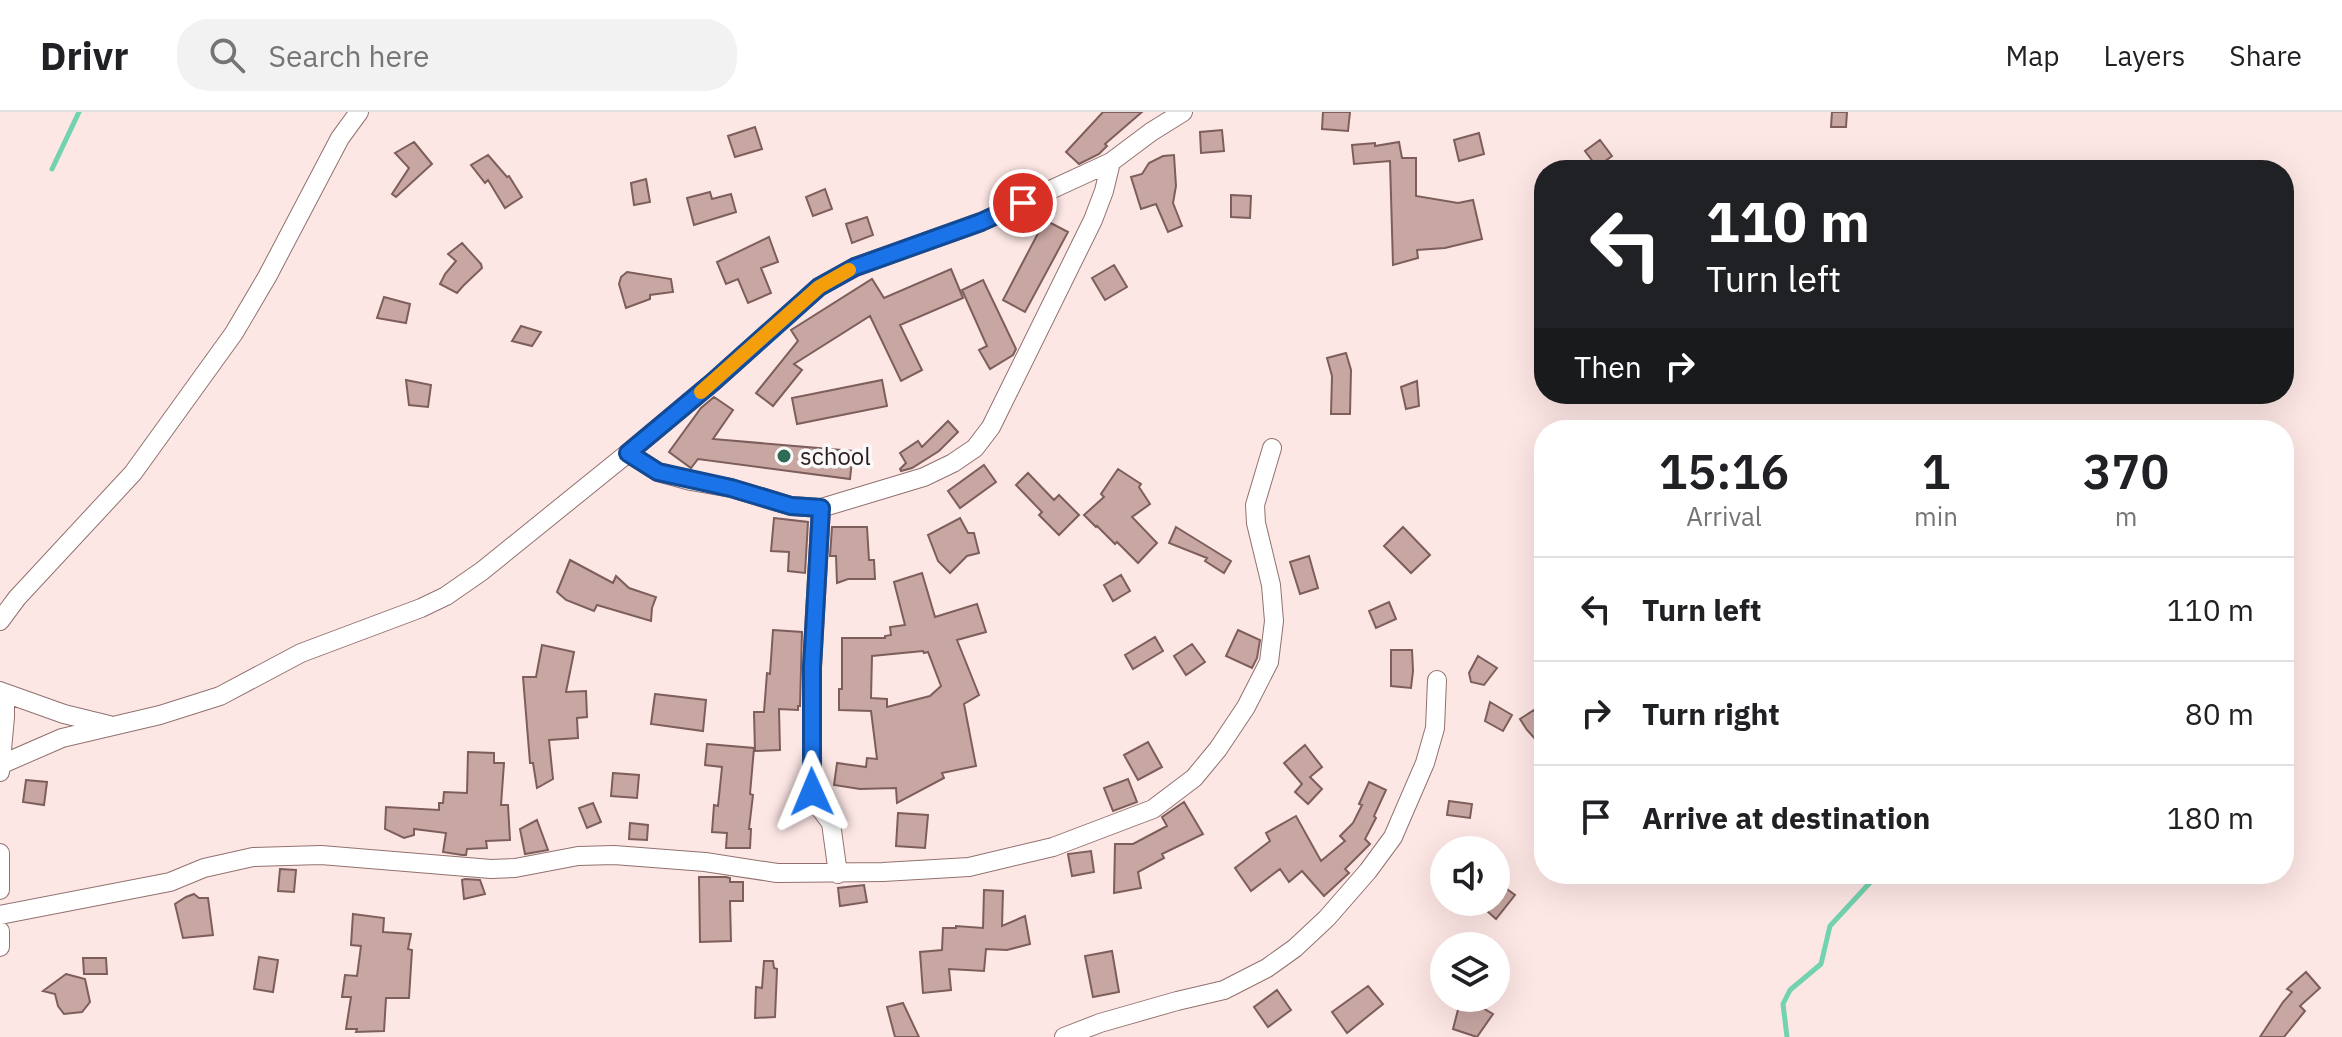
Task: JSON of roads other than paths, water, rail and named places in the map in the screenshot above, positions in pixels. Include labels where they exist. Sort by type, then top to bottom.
[{"type":"street","points":[[0,621],[36,576],[133,473],[227,344],[267,277],[340,138],[359,112]]},
{"type":"street","points":[[0,765],[62,738],[160,715],[220,696],[301,653],[446,596],[482,571],[628,453],[819,287],[855,267],[981,222],[1111,162],[1183,112]]},
{"type":"street","points":[[628,453],[658,472],[731,488],[791,506],[821,508],[924,477],[953,463],[975,448],[991,427],[1093,220],[1111,162]]},
{"type":"street","points":[[0,915],[170,882],[204,868],[253,857],[321,855],[491,869],[515,868],[578,856],[614,855],[705,862],[777,873],[838,874],[969,867],[1024,855],[1085,836],[1153,809],[1194,778],[1246,707],[1269,662],[1274,621],[1271,585],[1256,523],[1255,505],[1272,448]]},
{"type":"street","points":[[821,508],[812,667],[812,792],[831,823],[838,874]]},
{"type":"street","points":[[1064,1037],[1100,1023],[1224,990],[1267,968],[1295,948],[1327,918],[1393,837],[1425,763],[1435,728],[1437,680]]},
{"type":"street","points":[[0,774],[5,717],[2,692],[64,714],[113,726]]},
{"type":"street","points":[[0,853],[0,890]]},
{"type":"street","points":[[0,931],[0,947]]},
{"type":"waterway","points":[[52,169],[79,112]]},
{"type":"waterway","points":[[1787,1037],[1783,1004],[1790,990],[1821,964],[1830,926],[1869,884]]},
{"type":"place","name":"school","points":[[784,456]]}]
